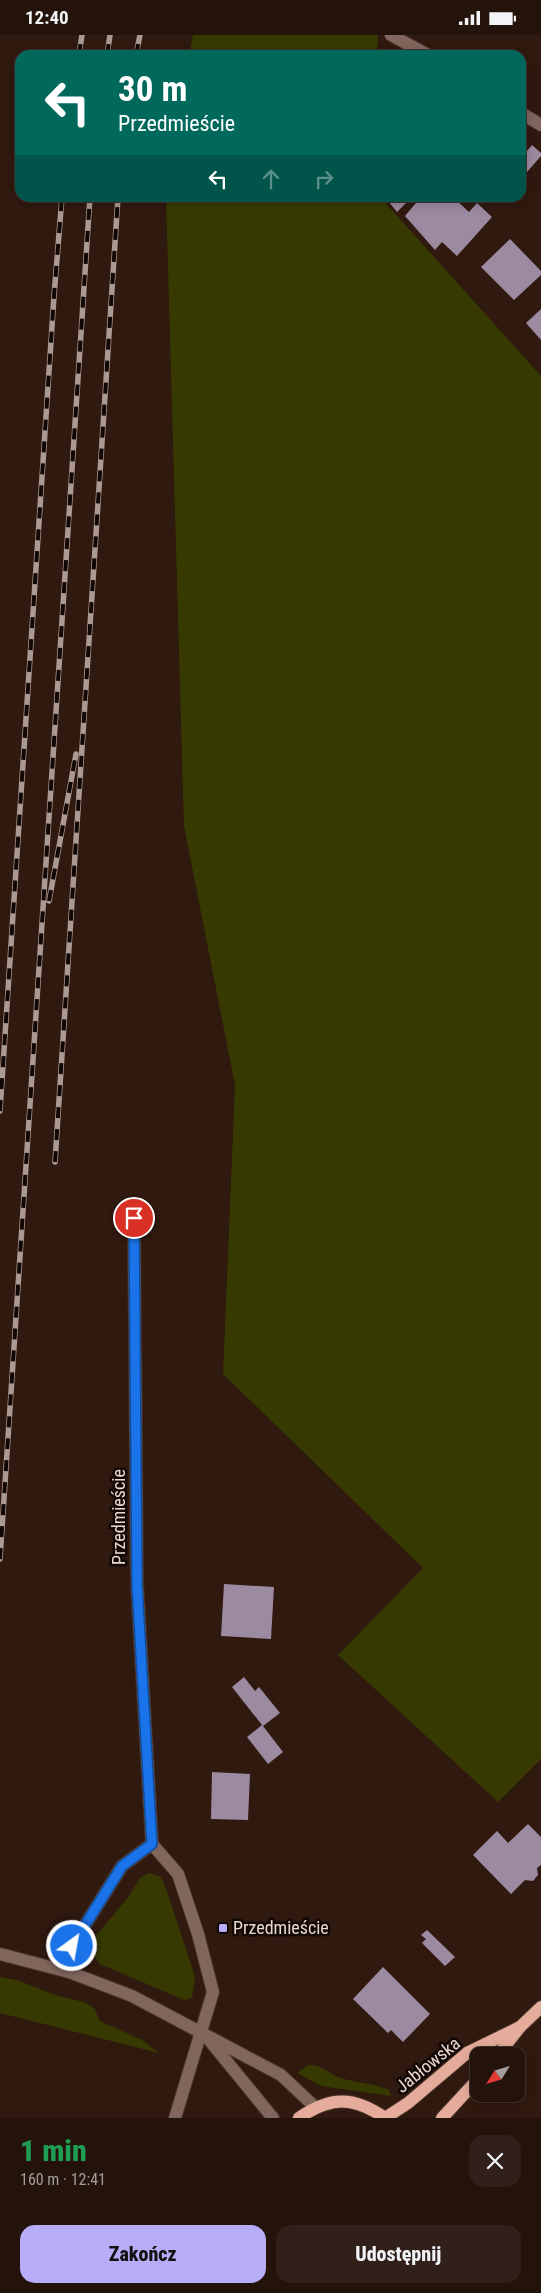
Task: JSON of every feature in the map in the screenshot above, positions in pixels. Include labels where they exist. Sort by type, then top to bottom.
[{"type":"main road","name":"Jabłowska","points":[[504,2047],[520,2027],[541,2007]]},
{"type":"main road","name":"Jabłowska","points":[[385,2118],[408,2103],[467,2053],[520,2027]]},
{"type":"main road","points":[[442,2118],[470,2088]]},
{"type":"main road","points":[[299,2118],[315,2107],[333,2102],[352,2101],[370,2107],[385,2118]]},
{"type":"street","points":[[391,35],[419,50]]},
{"type":"street","points":[[526,116],[541,125]]},
{"type":"street","name":"Przedmieście","points":[[134,1218],[137,1585],[152,1844]]},
{"type":"street","points":[[69,1972],[72,1946],[122,1866],[152,1844],[178,1874],[198,1934],[213,1992],[175,2118]]},
{"type":"street","points":[[0,1954],[69,1972],[132,1996],[281,2075],[315,2107]]},
{"type":"street","points":[[201,2031],[273,2118]]},
{"type":"green space","points":[[193,35],[378,35],[377,50],[190,50]]},
{"type":"green space","points":[[166,202],[385,202],[541,376],[541,1759],[498,1802],[338,1655],[423,1568],[223,1374],[235,1085],[184,826]]},
{"type":"green space","points":[[149,1873],[161,1877],[167,1891],[195,1977],[192,1998],[184,2000],[100,1964],[93,1955],[90,1943],[129,1896],[140,1878]]},
{"type":"green space","points":[[0,1977],[17,1980],[58,1996],[84,2002],[94,2008],[100,2021],[142,2040],[159,2053],[0,2013]]},
{"type":"green space","points":[[308,2065],[321,2068],[341,2078],[389,2090],[391,2096],[321,2086],[297,2073]]},
{"type":"building","points":[[532,145],[541,153],[541,156],[527,172],[526,171],[526,152]]},
{"type":"building","points":[[389,202],[407,202],[397,212]]},
{"type":"building","points":[[417,202],[458,202],[469,212],[477,203],[492,217],[457,256],[442,242],[435,250],[405,216]]},
{"type":"building","points":[[510,239],[541,271],[541,275],[514,300],[481,267]]},
{"type":"building","points":[[541,309],[541,340],[526,323]]},
{"type":"building","points":[[224,1584],[274,1587],[271,1639],[221,1636]]},
{"type":"building","points":[[244,1677],[255,1691],[259,1687],[280,1713],[263,1726],[283,1752],[268,1764],[247,1737],[262,1725],[232,1687]]},
{"type":"building","points":[[212,1772],[250,1774],[248,1820],[211,1819]]},
{"type":"building","points":[[528,1824],[541,1837],[541,1865],[537,1868],[538,1875],[533,1881],[525,1880],[511,1894],[473,1855],[497,1831],[508,1843]]},
{"type":"building","points":[[427,1930],[455,1957],[445,1966],[422,1943],[426,1939],[421,1935]]},
{"type":"building","points":[[383,1967],[430,2014],[403,2042],[391,2030],[388,2033],[353,1999]]},
{"type":"railway","points":[[80,50],[82,35]]},
{"type":"railway","points":[[108,50],[110,35]]},
{"type":"railway","points":[[137,50],[140,35]]},
{"type":"railway","points":[[0,1111],[62,202]]},
{"type":"railway","points":[[0,1559],[90,202]]},
{"type":"railway","points":[[55,1162],[118,202]]},
{"type":"railway","points":[[49,901],[76,754]]},
{"type":"place","name":"Przedmieście","points":[[223,1928]]},
{"type":"route","points":[[72,1946],[122,1866],[152,1844],[137,1585],[134,1218]]}]
